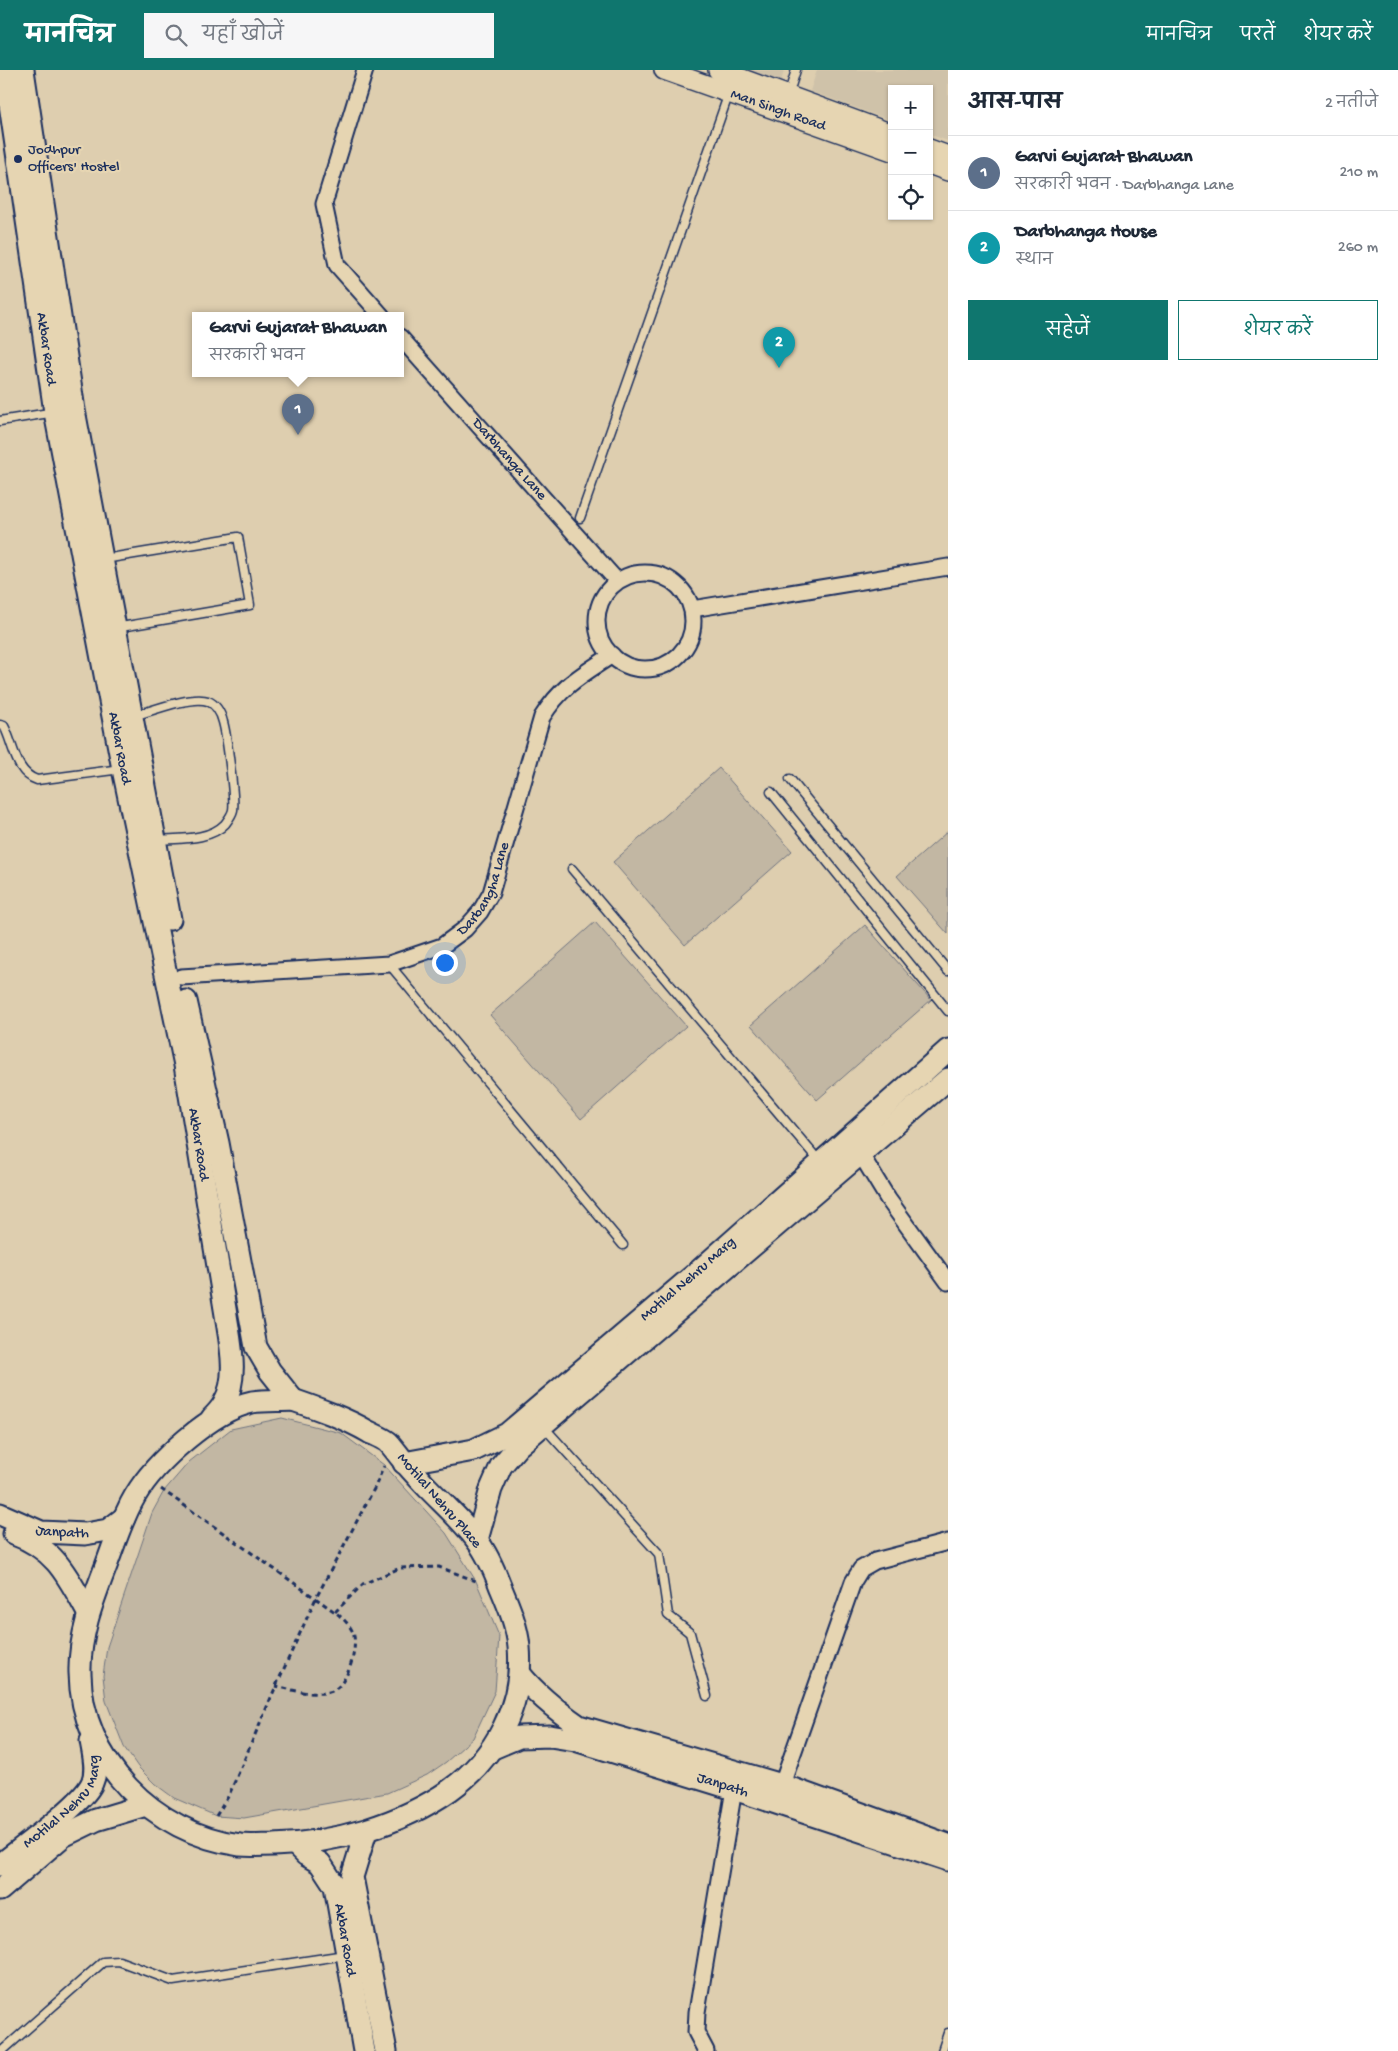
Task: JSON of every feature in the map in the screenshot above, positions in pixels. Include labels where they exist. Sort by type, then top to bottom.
[{"type":"main road","name":"Akbar Road","points":[[5,70],[123,769],[185,1064],[232,1351],[231,1381],[225,1402],[212,1418]]},
{"type":"main road","name":"Akbar Road","points":[[23,70],[64,411],[102,560],[181,977],[218,1143],[256,1347],[270,1371],[293,1400]]},
{"type":"main road","name":"Motilal Nehru Marg","points":[[477,1540],[491,1489],[501,1466],[518,1446],[543,1426],[827,1170],[948,1050]]},
{"type":"main road","name":"Motilal Nehru Marg","points":[[394,1464],[474,1450],[507,1434],[640,1322],[827,1170],[860,1153],[948,1079]]},
{"type":"main road","name":"Motilal Nehru Place","points":[[293,1400],[350,1421],[387,1442],[394,1464],[477,1540],[494,1571],[513,1617],[519,1645],[520,1674],[512,1712],[493,1748],[473,1771],[448,1791],[409,1814],[366,1831],[295,1844],[241,1845],[207,1838],[175,1824],[146,1805],[122,1781],[107,1761],[87,1723],[80,1672],[82,1646],[88,1613],[124,1518],[137,1492],[149,1478],[172,1452],[212,1418],[250,1402],[293,1400]]},
{"type":"main road","name":"Janpath","points":[[0,1514],[41,1532],[85,1534],[108,1530],[124,1518]]},
{"type":"main road","name":"Janpath","points":[[0,1530],[36,1544],[63,1568],[88,1613]]},
{"type":"main road","name":"Janpath","points":[[520,1674],[535,1692],[555,1710],[579,1726],[779,1794],[948,1844]]},
{"type":"main road","name":"Motilal Nehru Marg","points":[[0,1865],[78,1800],[92,1782],[95,1760],[87,1723]]},
{"type":"main road","name":"Janpath","points":[[493,1748],[519,1737],[550,1736],[575,1740],[734,1789],[779,1794],[948,1860]]},
{"type":"main road","name":"Motilal Nehru Marg","points":[[0,1890],[63,1836],[96,1820],[146,1805]]},
{"type":"main road","name":"Akbar Road","points":[[366,1831],[352,1877],[386,2051]]},
{"type":"main road","name":"Akbar Road","points":[[295,1844],[306,1855],[320,1862],[335,1886],[364,2051]]},
{"type":"street","points":[[366,70],[324,204],[337,265],[378,312]]},
{"type":"street","name":"Man Singh Road","points":[[664,70],[729,93],[786,104],[888,133]]},
{"type":"street","name":"Man Singh Road","points":[[718,70],[786,104],[888,148]]},
{"type":"street","points":[[933,150],[948,156]]},
{"type":"street","points":[[933,165],[948,171]]},
{"type":"street","name":"Darbhanga Lane","points":[[404,341],[617,581]]},
{"type":"street","points":[[692,609],[948,567]]},
{"type":"street","points":[[652,573],[670,579],[684,592],[692,609],[693,628],[686,646],[674,660],[656,668],[638,668],[620,662],[606,649],[598,632],[598,613],[604,595],[617,581],[634,574],[652,573]]},
{"type":"street","name":"Darbangha Lane","points":[[181,977],[389,964],[442,946],[465,929],[480,912],[491,893],[542,717],[554,698],[568,684],[612,655]]},
{"type":"street","points":[[860,1153],[888,1199],[948,1282]]},
{"type":"street","points":[[779,1794],[853,1582],[861,1568],[875,1560],[948,1542]]},
{"type":"street","points":[[706,2051],[696,2032],[697,2012],[734,1789]]},
{"type":"lane","points":[[786,104],[796,70]]},
{"type":"lane","points":[[580,518],[729,93]]},
{"type":"lane","points":[[0,421],[64,411]]},
{"type":"lane","points":[[102,560],[238,537],[250,605],[115,628]]},
{"type":"lane","points":[[132,717],[196,699],[208,701],[217,708],[223,721],[233,810],[227,822],[217,831],[203,835],[155,840]]},
{"type":"lane","points":[[0,725],[4,726],[19,764],[29,778],[37,780],[123,769]]},
{"type":"lane","points":[[790,779],[948,971]]},
{"type":"lane","points":[[771,792],[948,1011]]},
{"type":"lane","points":[[572,869],[827,1170]]},
{"type":"lane","points":[[389,964],[623,1245]]},
{"type":"lane","points":[[543,1426],[659,1554],[668,1615],[690,1633],[707,1696]]},
{"type":"lane","points":[[2,2051],[103,1962],[119,1961],[173,1981],[347,1955]]},
{"type":"lane","points":[[942,2051],[948,2033]]},
{"type":"path","points":[[216,1816],[229,1795],[316,1598],[374,1487],[394,1464]]},
{"type":"path","points":[[149,1478],[164,1491],[335,1612],[354,1634],[355,1654],[340,1686],[330,1692],[300,1692],[276,1686]]},
{"type":"path","points":[[335,1612],[363,1584],[400,1568],[439,1567],[476,1581]]},
{"type":"shaded area","points":[[747,70],[784,70],[781,82]]},
{"type":"shaded area","points":[[817,70],[948,70],[948,141],[933,135],[933,85],[888,85],[888,120],[810,91]]},
{"type":"shaded area","points":[[719,768],[792,851],[685,945],[613,862]]},
{"type":"shaded area","points":[[948,831],[948,934],[897,876]]},
{"type":"shaded area","points":[[595,922],[686,1026],[581,1119],[490,1015]]},
{"type":"shaded area","points":[[865,925],[931,1000],[817,1100],[751,1025]]},
{"type":"shaded area","points":[[282,1418],[341,1433],[384,1465],[446,1533],[476,1581],[499,1636],[495,1691],[473,1738],[446,1762],[427,1775],[387,1793],[244,1818],[216,1816],[174,1798],[155,1784],[138,1767],[124,1747],[106,1701],[103,1676],[107,1647],[152,1513],[164,1491],[189,1462],[231,1429]]},
{"type":"place","name":"Jodhpur Officers' Hostel","points":[[18,159]]},
{"type":"place","name":"Darbhanga House","points":[[779,368]]},
{"type":"place","name":"Garvi Gujarat Bhawan","points":[[298,435]]}]
